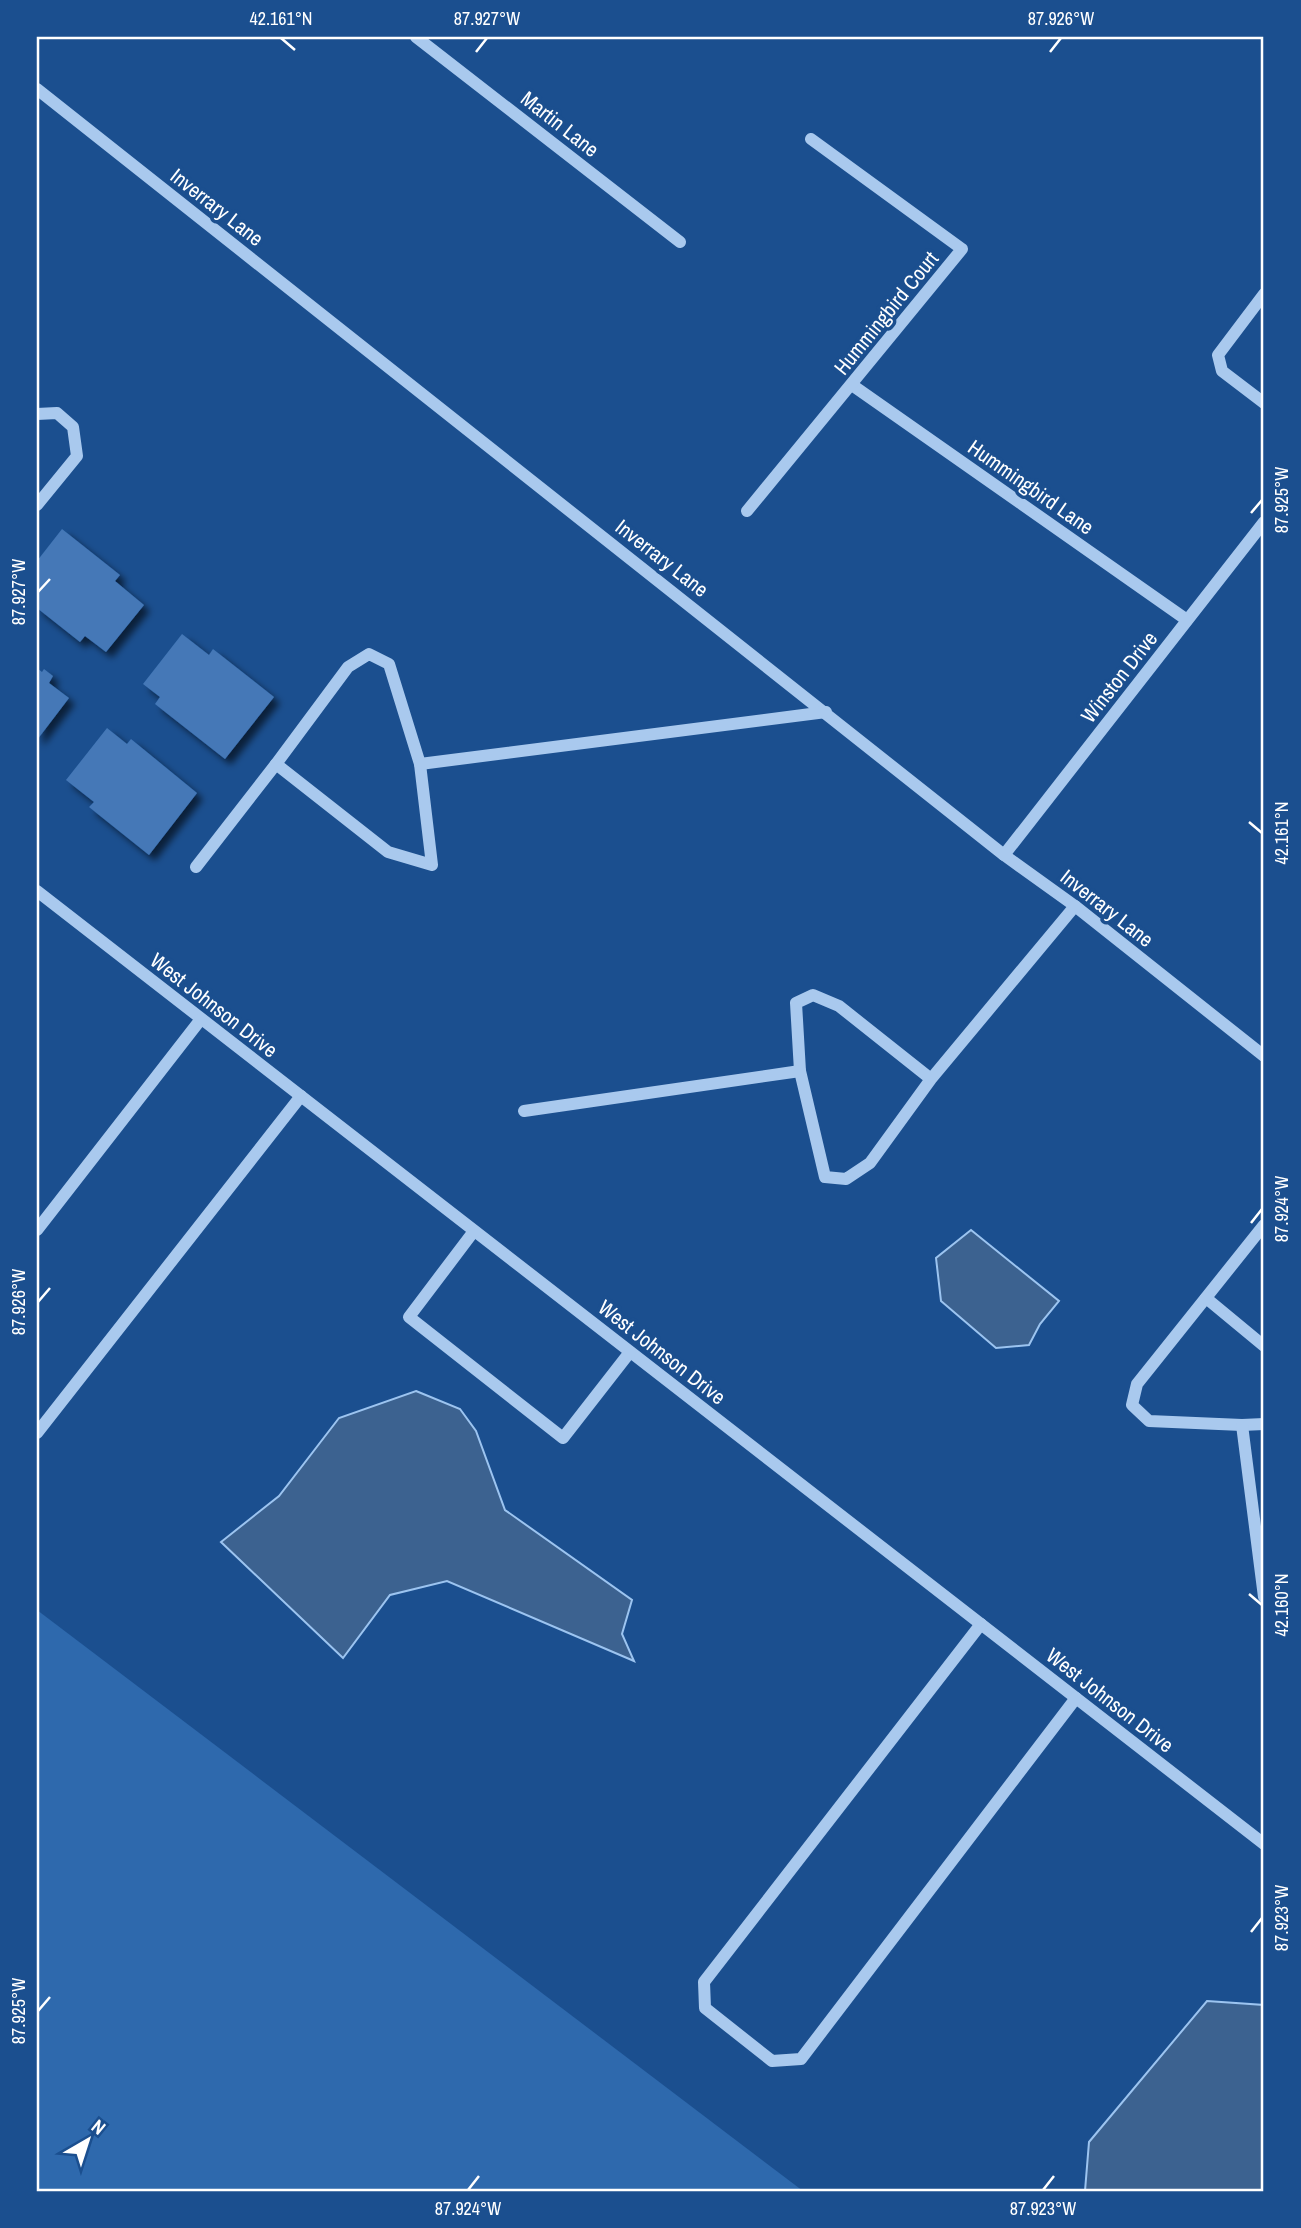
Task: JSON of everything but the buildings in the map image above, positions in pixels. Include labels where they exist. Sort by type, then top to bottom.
[{"type":"street","name":"Martin Lane","points":[[416,37],[680,242]]},
{"type":"street","name":"Inverrary Lane","points":[[37,89],[1004,855],[1075,906],[1264,1056]]},
{"type":"street","name":"Hummingbird Court","points":[[747,511],[962,249],[811,139]]},
{"type":"street","points":[[1264,294],[1218,355],[1222,371],[1264,403]]},
{"type":"street","name":"Hummingbird Lane","points":[[852,385],[1187,620]]},
{"type":"street","points":[[37,414],[57,413],[73,427],[77,456],[37,505]]},
{"type":"street","name":"Winston Drive","points":[[1004,855],[1264,522]]},
{"type":"street","points":[[196,867],[348,667],[369,654],[389,664],[420,764],[432,865],[388,852],[275,764]]},
{"type":"street","points":[[420,764],[826,712]]},
{"type":"street","name":"West Johnson Drive","points":[[37,891],[1264,1844]]},
{"type":"street","points":[[932,1079],[839,1006],[813,995],[796,1003],[800,1071],[825,1177],[846,1179],[870,1163],[932,1079],[1075,906]]},
{"type":"street","points":[[37,1230],[201,1019]]},
{"type":"street","points":[[524,1111],[800,1071]]},
{"type":"street","points":[[37,1433],[301,1096]]},
{"type":"street","points":[[1264,1225],[1137,1384],[1132,1405],[1149,1421],[1264,1424]]},
{"type":"street","points":[[474,1231],[409,1317],[563,1438],[630,1352]]},
{"type":"street","points":[[1206,1298],[1264,1346]]},
{"type":"street","points":[[1242,1425],[1264,1597]]},
{"type":"street","points":[[981,1624],[704,1982],[705,2008],[772,2061],[801,2059],[1076,1698]]},
{"type":"shaded area","points":[[971,1230],[1059,1301],[1040,1324],[1029,1345],[996,1348],[941,1301],[936,1258]]},
{"type":"shaded area","points":[[416,1391],[460,1409],[476,1431],[505,1510],[632,1600],[622,1634],[634,1661],[447,1581],[390,1595],[343,1658],[221,1542],[279,1496],[339,1418]]},
{"type":"shaded area","points":[[37,1610],[803,2191],[37,2191]]},
{"type":"shaded area","points":[[1207,2001],[1264,2005],[1264,2191],[1085,2191],[1089,2142]]}]
